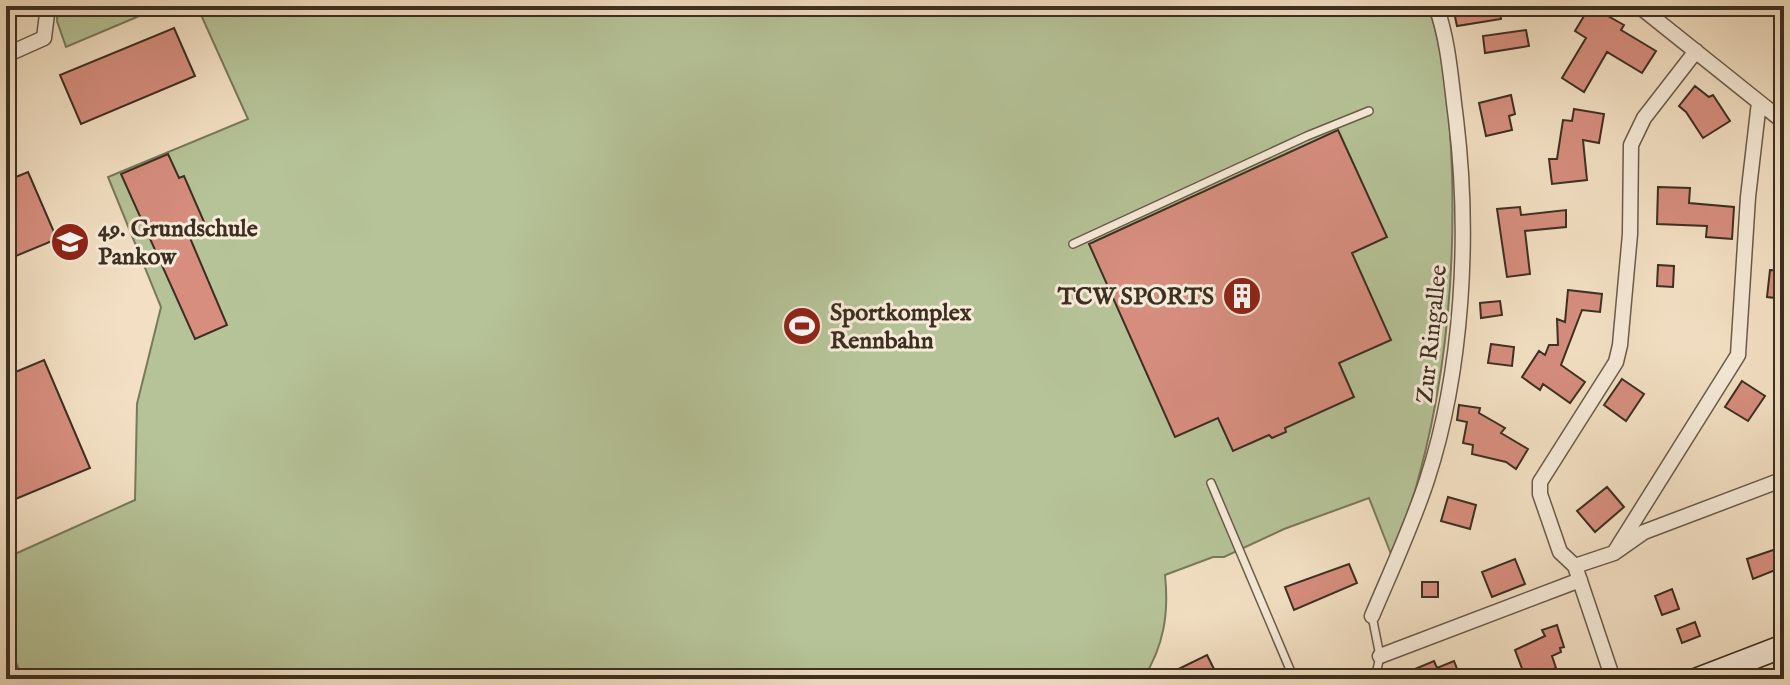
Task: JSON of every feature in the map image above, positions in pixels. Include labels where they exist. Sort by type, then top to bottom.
[{"type":"main road","points":[[1698,679],[1784,646]]},
{"type":"street","points":[[6,55],[44,38],[48,6]]},
{"type":"street","name":"Zur Ringallee","points":[[1372,616],[1427,481],[1444,421],[1456,356],[1461,294],[1461,157],[1445,35],[1436,6]]},
{"type":"street","points":[[1639,6],[1784,122]]},
{"type":"street","points":[[1613,679],[1578,573],[1560,552],[1540,494],[1540,482],[1616,362],[1630,234],[1631,145],[1644,118],[1696,51]]},
{"type":"street","points":[[1614,553],[1738,355],[1748,197],[1759,102]]},
{"type":"street","points":[[1380,656],[1578,573],[1644,532],[1784,479]]},
{"type":"lane","points":[[1073,244],[1307,136],[1369,111]]},
{"type":"lane","points":[[1211,483],[1294,679]]},
{"type":"lane","name":"Zur Ringallee","points":[[1372,616],[1380,656],[1375,679]]},
{"type":"green space","points":[[58,6],[163,6],[66,47],[57,21]]},
{"type":"green space","name":"Sportkomplex Rennbahn","points":[[197,6],[1428,6],[1439,47],[1449,109],[1453,212],[1450,289],[1442,365],[1428,442],[1413,499],[1391,554],[1369,498],[1284,529],[1224,557],[1213,557],[1165,575],[1163,629],[1156,654],[1143,679],[23,679],[6,639],[6,558],[135,500],[137,404],[161,307],[108,177],[248,119]]},
{"type":"building","points":[[1590,6],[1624,25],[1621,30],[1656,51],[1642,73],[1607,52],[1584,92],[1562,78],[1586,38],[1575,31]]},
{"type":"building","points":[[1499,7],[1501,19],[1457,26],[1454,12]]},
{"type":"building","points":[[174,28],[195,76],[81,124],[60,75]]},
{"type":"building","points":[[1526,30],[1529,46],[1485,53],[1483,36]]},
{"type":"building","points":[[1695,86],[1709,97],[1713,95],[1730,121],[1703,138],[1679,106]]},
{"type":"building","points":[[1511,95],[1515,114],[1509,116],[1512,130],[1486,136],[1479,103]]},
{"type":"building","points":[[1574,109],[1604,114],[1599,143],[1583,140],[1587,180],[1552,184],[1549,159],[1557,159],[1563,120],[1572,121]]},
{"type":"building","name":"TCW SPORTS","points":[[1338,130],[1387,237],[1352,253],[1391,340],[1339,363],[1354,397],[1285,428],[1286,432],[1272,438],[1269,435],[1233,451],[1218,418],[1175,437],[1089,244]]},
{"type":"building","points":[[168,154],[179,178],[184,176],[208,231],[190,238],[227,325],[195,339],[121,174]]},
{"type":"building","points":[[28,172],[57,239],[6,260],[6,181]]},
{"type":"building","points":[[1658,187],[1690,188],[1689,203],[1734,207],[1732,239],[1706,237],[1707,226],[1657,224]]},
{"type":"building","points":[[1520,207],[1521,215],[1566,210],[1566,227],[1525,231],[1530,274],[1507,277],[1497,209]]},
{"type":"building","points":[[1658,265],[1674,266],[1673,287],[1657,286]]},
{"type":"building","points":[[1770,270],[1784,271],[1784,299],[1767,297]]},
{"type":"building","points":[[1568,290],[1602,294],[1600,312],[1582,310],[1561,365],[1585,382],[1570,403],[1543,384],[1540,390],[1522,377],[1539,351],[1545,355],[1549,345],[1558,345],[1557,319],[1565,322]]},
{"type":"building","points":[[1500,301],[1502,315],[1481,318],[1480,303]]},
{"type":"building","points":[[1491,344],[1514,347],[1512,366],[1488,363]]},
{"type":"building","points":[[44,360],[90,468],[6,503],[6,376]]},
{"type":"building","points":[[1622,379],[1644,394],[1626,421],[1604,405]]},
{"type":"building","points":[[1742,381],[1765,396],[1748,421],[1725,407]]},
{"type":"building","points":[[1459,405],[1480,408],[1479,413],[1505,428],[1501,433],[1528,449],[1516,469],[1506,462],[1472,454],[1473,445],[1463,443],[1467,422],[1457,420]]},
{"type":"building","points":[[1607,487],[1624,507],[1595,532],[1577,511]]},
{"type":"building","points":[[1448,497],[1476,505],[1470,529],[1441,521]]},
{"type":"building","points":[[1776,549],[1783,567],[1753,579],[1747,559]]},
{"type":"building","points":[[1515,559],[1525,584],[1492,597],[1482,572]]},
{"type":"building","points":[[1349,564],[1357,583],[1294,610],[1285,587]]},
{"type":"building","points":[[1422,582],[1438,582],[1438,597],[1422,597]]},
{"type":"building","points":[[1672,589],[1679,609],[1662,615],[1655,596]]},
{"type":"building","points":[[1695,622],[1700,636],[1682,643],[1677,629]]},
{"type":"building","points":[[1557,625],[1564,647],[1552,656],[1556,668],[1548,672],[1551,679],[1526,679],[1515,650],[1545,636],[1542,630]]},
{"type":"building","points":[[1207,655],[1219,679],[1158,679]]},
{"type":"building","points":[[1434,661],[1437,668],[1454,661],[1461,679],[1391,679]]},
{"type":"place","name":"49. Grundschule Pankow","points":[[70,242]]},
{"type":"place","name":"TCW SPORTS","points":[[1242,296]]},
{"type":"place","name":"Sportkomplex Rennbahn","points":[[802,326]]}]
